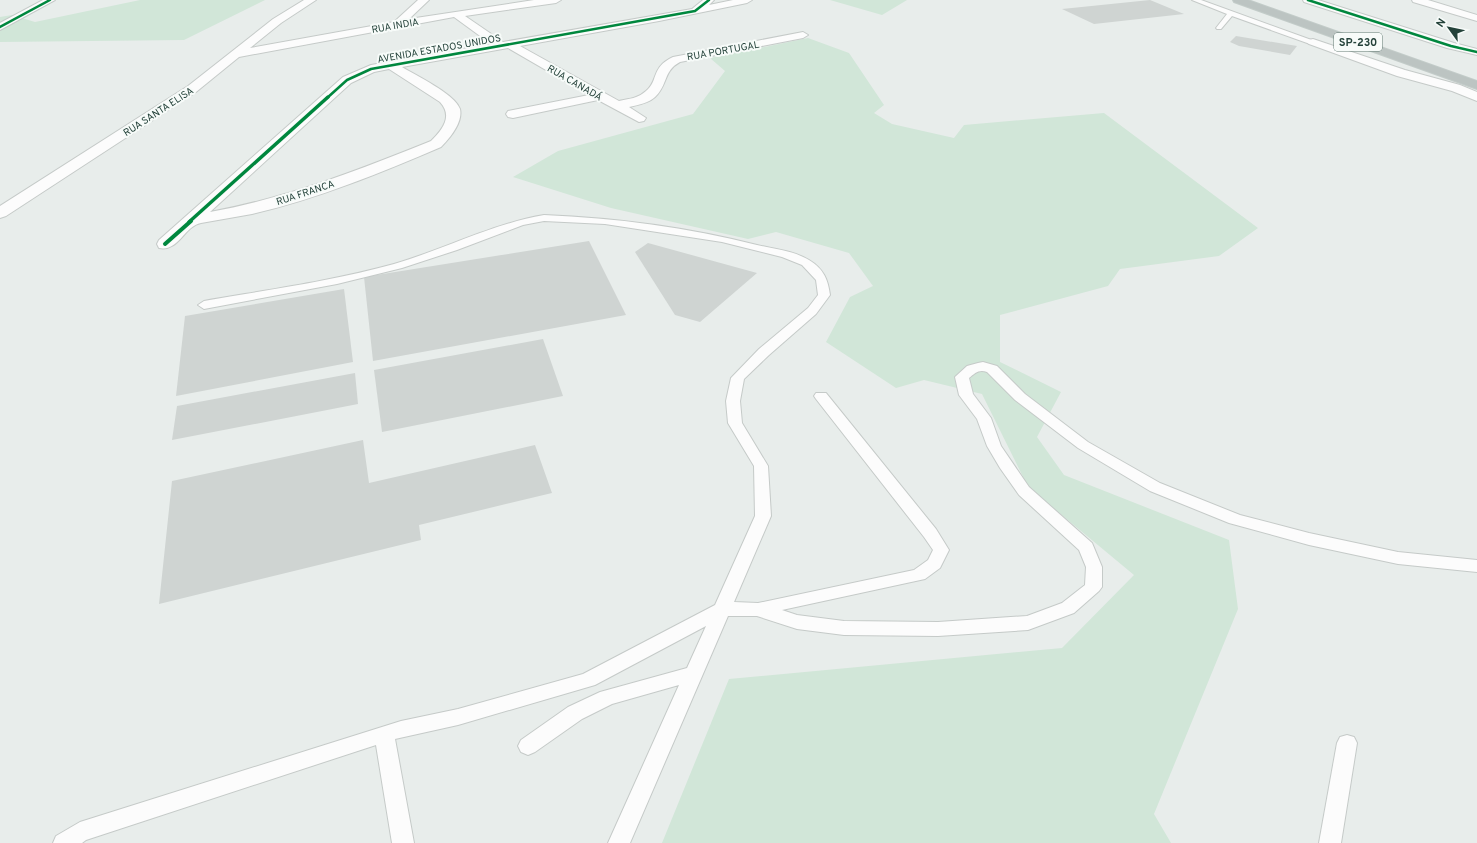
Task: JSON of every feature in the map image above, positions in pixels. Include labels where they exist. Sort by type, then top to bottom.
[{"type":"highway","name":"SP-230","points":[[1238,0],[1477,85]]},
{"type":"highway","name":"SP-230","points":[[1259,0],[1477,78]]},
{"type":"highway","points":[[1456,88],[1477,96]]},
{"type":"street","points":[[0,27],[50,0]]},
{"type":"street","name":"RUA SANTA ELISA","points":[[0,213],[192,89],[277,21],[311,0]]},
{"type":"street","points":[[398,24],[424,0]]},
{"type":"street","name":"RUA INDIA","points":[[234,54],[456,14],[556,0]]},
{"type":"street","points":[[695,11],[709,0]]},
{"type":"street","name":"AVENIDA ESTADOS UNIDOS","points":[[165,244],[347,80],[371,70],[391,65],[506,46],[747,0]]},
{"type":"street","points":[[1308,0],[1451,46],[1477,52]]},
{"type":"street","points":[[1417,0],[1477,18]]},
{"type":"street","points":[[1446,9],[1458,3]]},
{"type":"street","name":"RUA CANADÁ","points":[[456,14],[506,46],[639,118]]},
{"type":"street","name":"RUA PORTUGAL","points":[[617,106],[642,99],[651,94],[663,68],[668,62],[803,35]]},
{"type":"street","points":[[1313,42],[1401,73],[1456,88]]},
{"type":"street","name":"RUA FRANCA","points":[[191,220],[251,209],[330,185],[436,144],[444,136],[454,117],[453,108],[445,99],[391,65]]},
{"type":"street","points":[[513,114],[600,96]]},
{"type":"lane","points":[[1195,0],[1313,42]]},
{"type":"lane","points":[[1219,28],[1231,13]]},
{"type":"lane","points":[[204,305],[337,281],[398,266],[453,248],[521,222],[544,218],[605,221],[722,239],[786,255],[806,263],[822,279],[824,295],[812,311],[764,352],[738,378],[733,401],[735,423],[761,466],[763,516],[619,843]]},
{"type":"lane","points":[[757,609],[797,622],[844,628],[938,629],[1028,623],[1068,608],[1092,587],[1094,567],[1086,547],[1024,491],[1005,465],[994,446],[984,418],[966,395],[962,377],[972,369],[983,366],[992,369],[1020,397],[1083,445],[1155,488],[1235,519],[1309,539],[1398,558],[1477,566]]},
{"type":"lane","points":[[64,843],[80,832],[384,735],[458,717],[588,680],[646,651],[723,609],[757,609],[919,575],[934,564],[941,550],[930,533],[821,396]]},
{"type":"lane","points":[[528,746],[575,713],[602,700],[693,674]]},
{"type":"lane","points":[[384,735],[403,843]]},
{"type":"lane","points":[[1330,843],[1346,743]]},
{"type":"green space","points":[[140,0],[265,0],[184,40],[0,42],[0,17],[12,15],[35,22]]},
{"type":"green space","points":[[830,0],[907,0],[882,15]]},
{"type":"green space","points":[[808,38],[849,53],[884,105],[874,113],[892,124],[954,138],[964,125],[1104,113],[1258,228],[1219,256],[1120,269],[1108,286],[1000,315],[1000,362],[1061,392],[1037,437],[1064,475],[1229,540],[1238,609],[1154,814],[1171,843],[662,843],[729,679],[1062,648],[1134,575],[1028,487],[982,394],[924,380],[896,388],[826,342],[850,297],[873,286],[849,253],[776,232],[748,239],[611,208],[513,177],[558,151],[693,114],[725,71],[710,58]]},
{"type":"building","points":[[1150,0],[1184,14],[1094,24],[1062,9]]},
{"type":"building","points":[[1236,36],[1297,46],[1290,55],[1239,46],[1230,42]]},
{"type":"building","points":[[589,241],[626,315],[373,361],[364,277]]},
{"type":"building","points":[[648,243],[757,273],[700,322],[675,315],[635,252]]},
{"type":"building","points":[[344,289],[353,362],[176,396],[185,316]]},
{"type":"building","points":[[543,339],[563,396],[382,432],[374,370]]},
{"type":"building","points":[[355,373],[358,404],[172,440],[177,406]]},
{"type":"building","points":[[363,440],[369,483],[535,445],[552,493],[419,525],[421,540],[159,604],[172,481]]},
{"type":"cycle path","points":[[0,27],[50,0]]},
{"type":"cycle path","points":[[165,244],[347,80],[371,69],[695,11],[709,0]]},
{"type":"cycle path","points":[[1308,0],[1451,46],[1477,52]]}]
